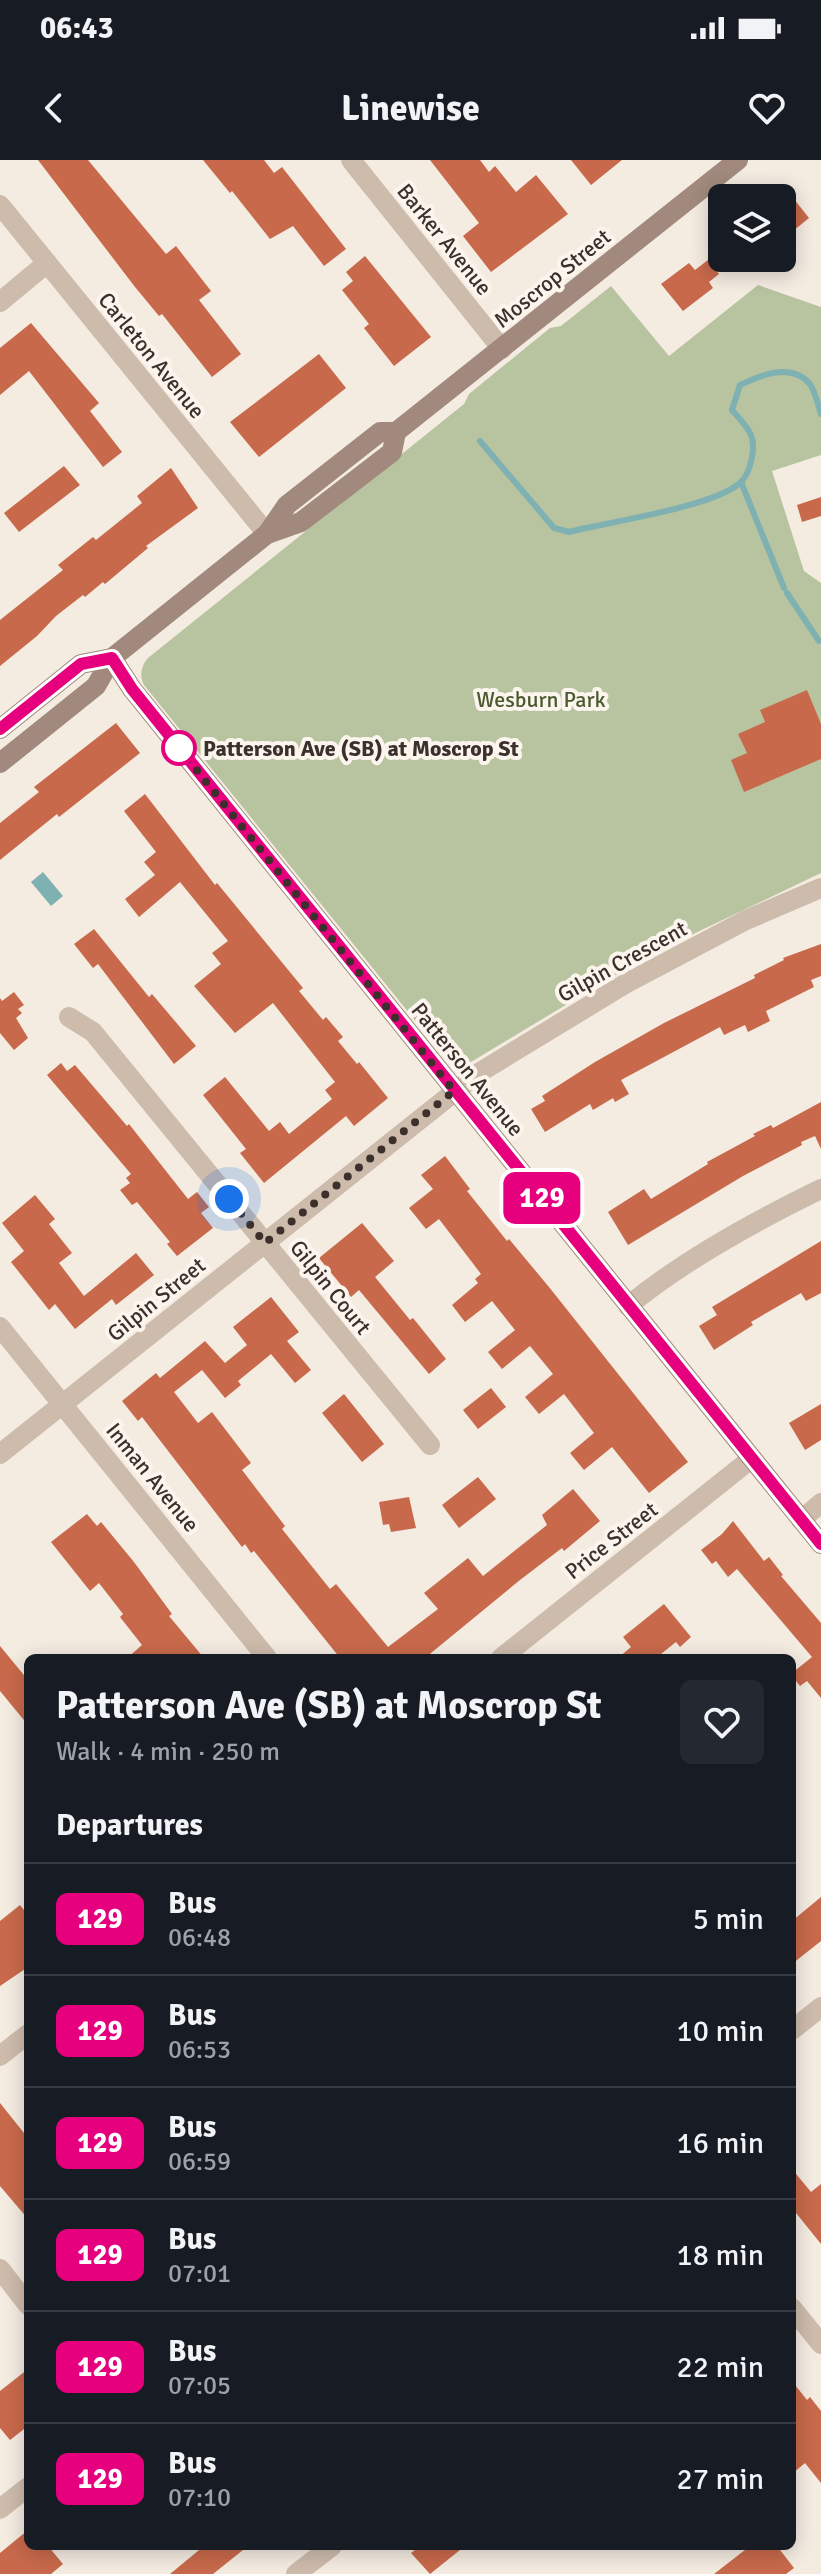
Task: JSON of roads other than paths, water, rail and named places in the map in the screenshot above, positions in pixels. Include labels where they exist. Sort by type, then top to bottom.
[{"type":"street","name":"Barker Avenue","points":[[351,160],[502,349]]},
{"type":"street","name":"Moscrop Street","points":[[0,763],[96,686],[112,658],[267,534],[287,505],[380,432],[396,432],[732,162]]},
{"type":"street","name":"Carleton Avenue","points":[[0,205],[267,534]]},
{"type":"street","points":[[0,302],[47,263]]},
{"type":"street","name":"Moscrop Street","points":[[0,729],[81,664],[112,658]]},
{"type":"street","name":"Patterson Avenue","points":[[112,658],[132,689],[821,1544]]},
{"type":"street","name":"Gilpin Crescent","points":[[454,1091],[625,984],[746,920],[821,888]]},
{"type":"street","name":"Gilpin Court","points":[[69,1017],[93,1032],[430,1445]]},
{"type":"street","name":"Gilpin Street","points":[[0,1454],[454,1091]]},
{"type":"street","points":[[628,1306],[650,1288],[733,1237],[821,1189]]},
{"type":"street","name":"Inman Avenue","points":[[0,1327],[264,1654]]},
{"type":"street","name":"Price Street","points":[[506,1654],[751,1459]]},
{"type":"street","points":[[801,1520],[821,1503]]},
{"type":"street","points":[[796,2027],[821,2007]]},
{"type":"street","points":[[0,2056],[24,2037]]},
{"type":"street","points":[[0,2269],[24,2300]]},
{"type":"street","points":[[796,2313],[821,2344]]},
{"type":"street","points":[[0,2509],[24,2490]]},
{"type":"street","points":[[296,2574],[327,2550]]},
{"type":"water","points":[[43,872],[63,896],[51,906],[31,882]]},
{"type":"waterway","points":[[480,441],[554,528],[569,532],[685,506],[728,491],[741,482],[750,466],[753,446],[749,432],[732,410],[740,385],[766,374],[794,373],[810,384],[821,414]]},
{"type":"waterway","points":[[741,482],[784,588]]},
{"type":"waterway","points":[[787,593],[819,641]]},
{"type":"place","name":"Patterson Ave (SB) at Moscrop St","points":[[179,748]]},
{"type":"park label","name":"Wesburn Park","points":[[541,699]]}]
